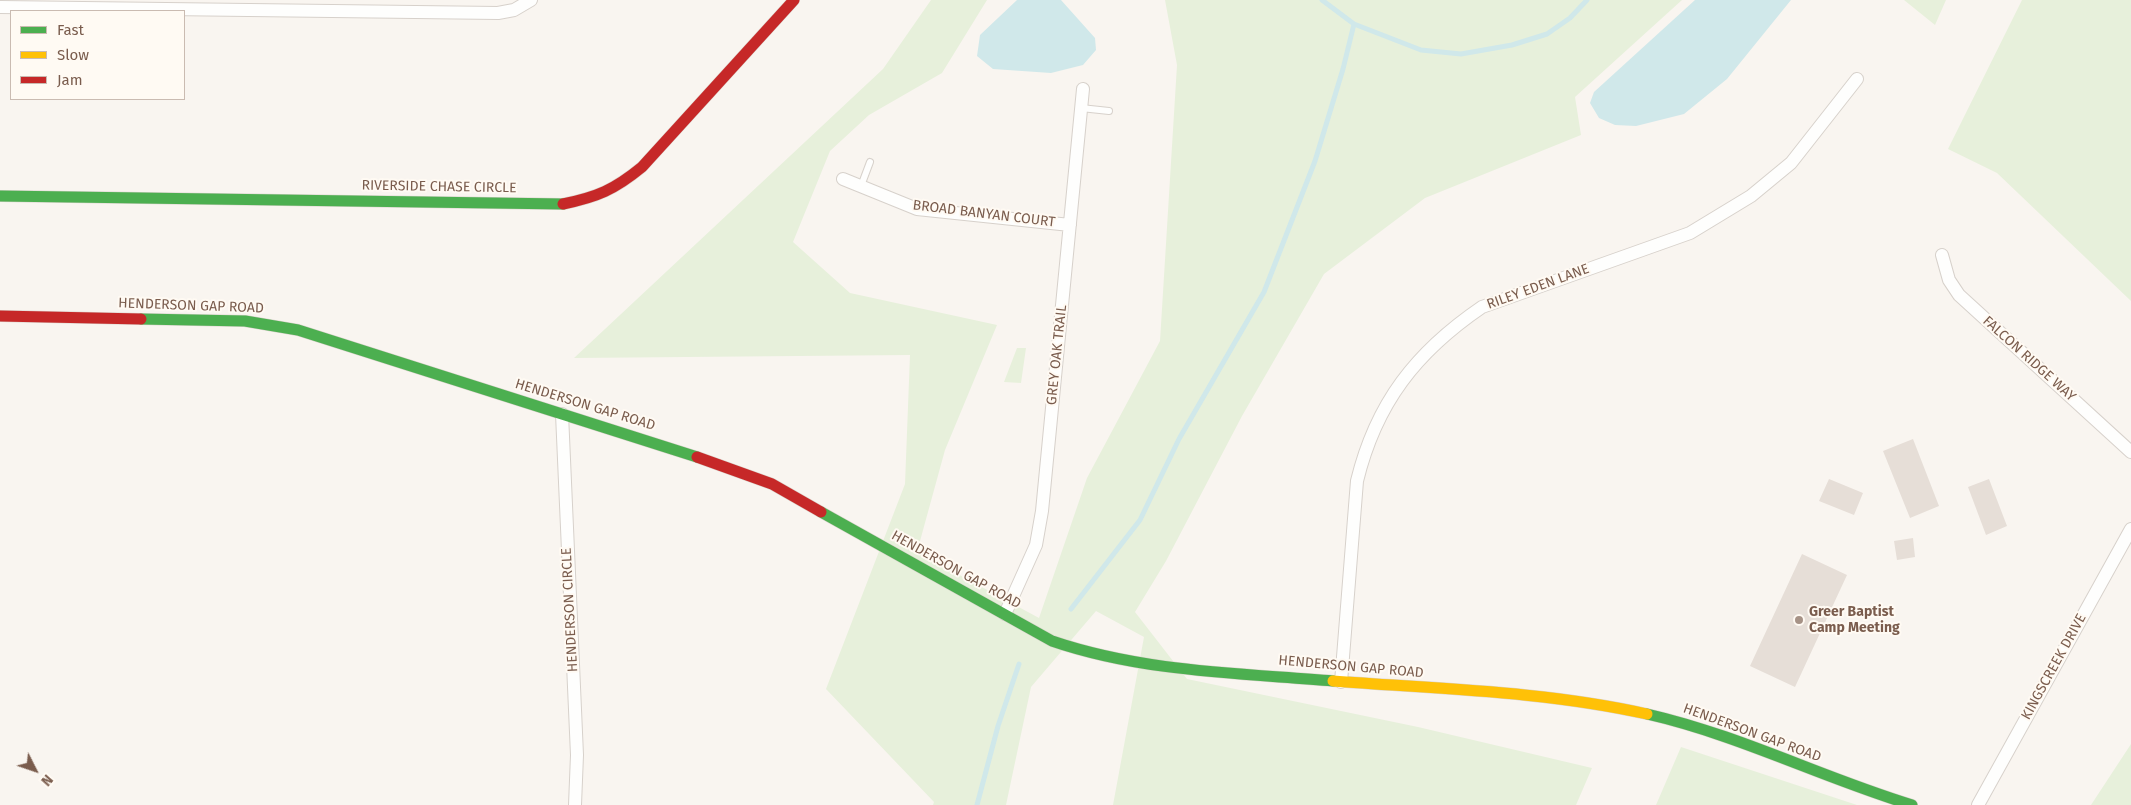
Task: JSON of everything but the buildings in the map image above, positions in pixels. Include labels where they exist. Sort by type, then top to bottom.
[{"type":"street","points":[[0,7],[498,13],[514,10],[531,0]]},
{"type":"street","name":"RIVERSIDE CHASE CIRCLE","points":[[0,196],[563,204],[585,200],[608,192],[642,166],[794,0]]},
{"type":"street","name":"RILEY EDEN LANE","points":[[1341,682],[1357,481],[1364,453],[1376,422],[1396,387],[1425,352],[1454,326],[1482,306],[1690,233],[1752,196],[1791,163],[1857,79]]},
{"type":"street","name":"GREY OAK TRAIL","points":[[1005,614],[1036,545],[1042,511],[1083,89]]},
{"type":"street","name":"BROAD BANYAN COURT","points":[[843,179],[917,209],[1070,225]]},
{"type":"street","name":"FALCON RIDGE WAY","points":[[1942,255],[1950,280],[1959,295],[2131,452]]},
{"type":"street","name":"HENDERSON GAP ROAD","points":[[0,316],[161,318],[270,324],[325,337],[562,414],[668,446],[772,484],[1052,641],[1086,653],[1124,662],[1163,667],[1551,698],[1617,707],[1665,718],[1724,736],[1863,790],[1912,805]]},
{"type":"street","name":"HENDERSON CIRCLE","points":[[562,414],[577,755],[576,805]]},
{"type":"street","name":"KINGSCREEK DRIVE","points":[[1978,805],[2131,529]]},
{"type":"lane","points":[[1081,108],[1109,111]]},
{"type":"lane","points":[[861,186],[870,162]]},
{"type":"green space","points":[[931,0],[987,0],[942,73],[869,115],[830,151],[793,242],[850,293],[997,325],[945,450],[917,552],[1039,618],[1087,478],[1160,341],[1177,65],[1165,0],[1682,0],[1575,97],[1581,135],[1425,198],[1324,274],[1242,416],[1166,561],[1135,612],[1187,679],[1418,727],[1592,768],[1576,805],[1113,805],[1144,637],[1096,611],[1031,687],[1006,805],[933,805],[934,802],[826,689],[905,484],[910,355],[574,358],[883,69]]},
{"type":"green space","points":[[1904,0],[1946,0],[1935,25]]},
{"type":"green space","points":[[2022,0],[2131,0],[2131,301],[1997,173],[1948,149]]},
{"type":"green space","points":[[1017,348],[1026,348],[1021,383],[1004,382]]},
{"type":"green space","points":[[2131,744],[2131,805],[2091,805]]},
{"type":"green space","points":[[1681,747],[1857,805],[1656,805]]},
{"type":"water","points":[[1017,0],[1061,0],[1095,38],[1096,50],[1083,65],[1051,73],[993,69],[977,56],[980,35]]},
{"type":"water","points":[[1695,0],[1791,0],[1727,79],[1684,114],[1636,126],[1615,125],[1599,118],[1590,103],[1594,92]]},
{"type":"waterway","points":[[1322,0],[1354,24],[1421,50],[1461,54],[1512,45],[1547,34],[1570,18],[1587,0]]},
{"type":"waterway","points":[[1071,609],[1140,520],[1179,439],[1264,292],[1315,161],[1343,69],[1354,24]]},
{"type":"waterway","points":[[977,805],[998,726],[1019,664]]},
{"type":"traffic: fast","points":[[0,196],[563,204]]},
{"type":"traffic: fast","points":[[141,319],[245,321],[298,330],[697,457]]},
{"type":"traffic: fast","points":[[821,512],[1052,641],[1121,659],[1191,670],[1333,681]]},
{"type":"traffic: fast","points":[[1647,714],[1715,733],[1912,805]]},
{"type":"traffic: slow","points":[[1333,681],[1570,700],[1647,714]]},
{"type":"traffic: jam","points":[[563,204],[605,192],[623,182],[642,167],[794,0]]},
{"type":"traffic: jam","points":[[0,316],[141,319]]},
{"type":"traffic: jam","points":[[697,457],[772,484],[821,512]]},
{"type":"place","name":"Greer Baptist Camp Meeting","points":[[1799,620]]}]
